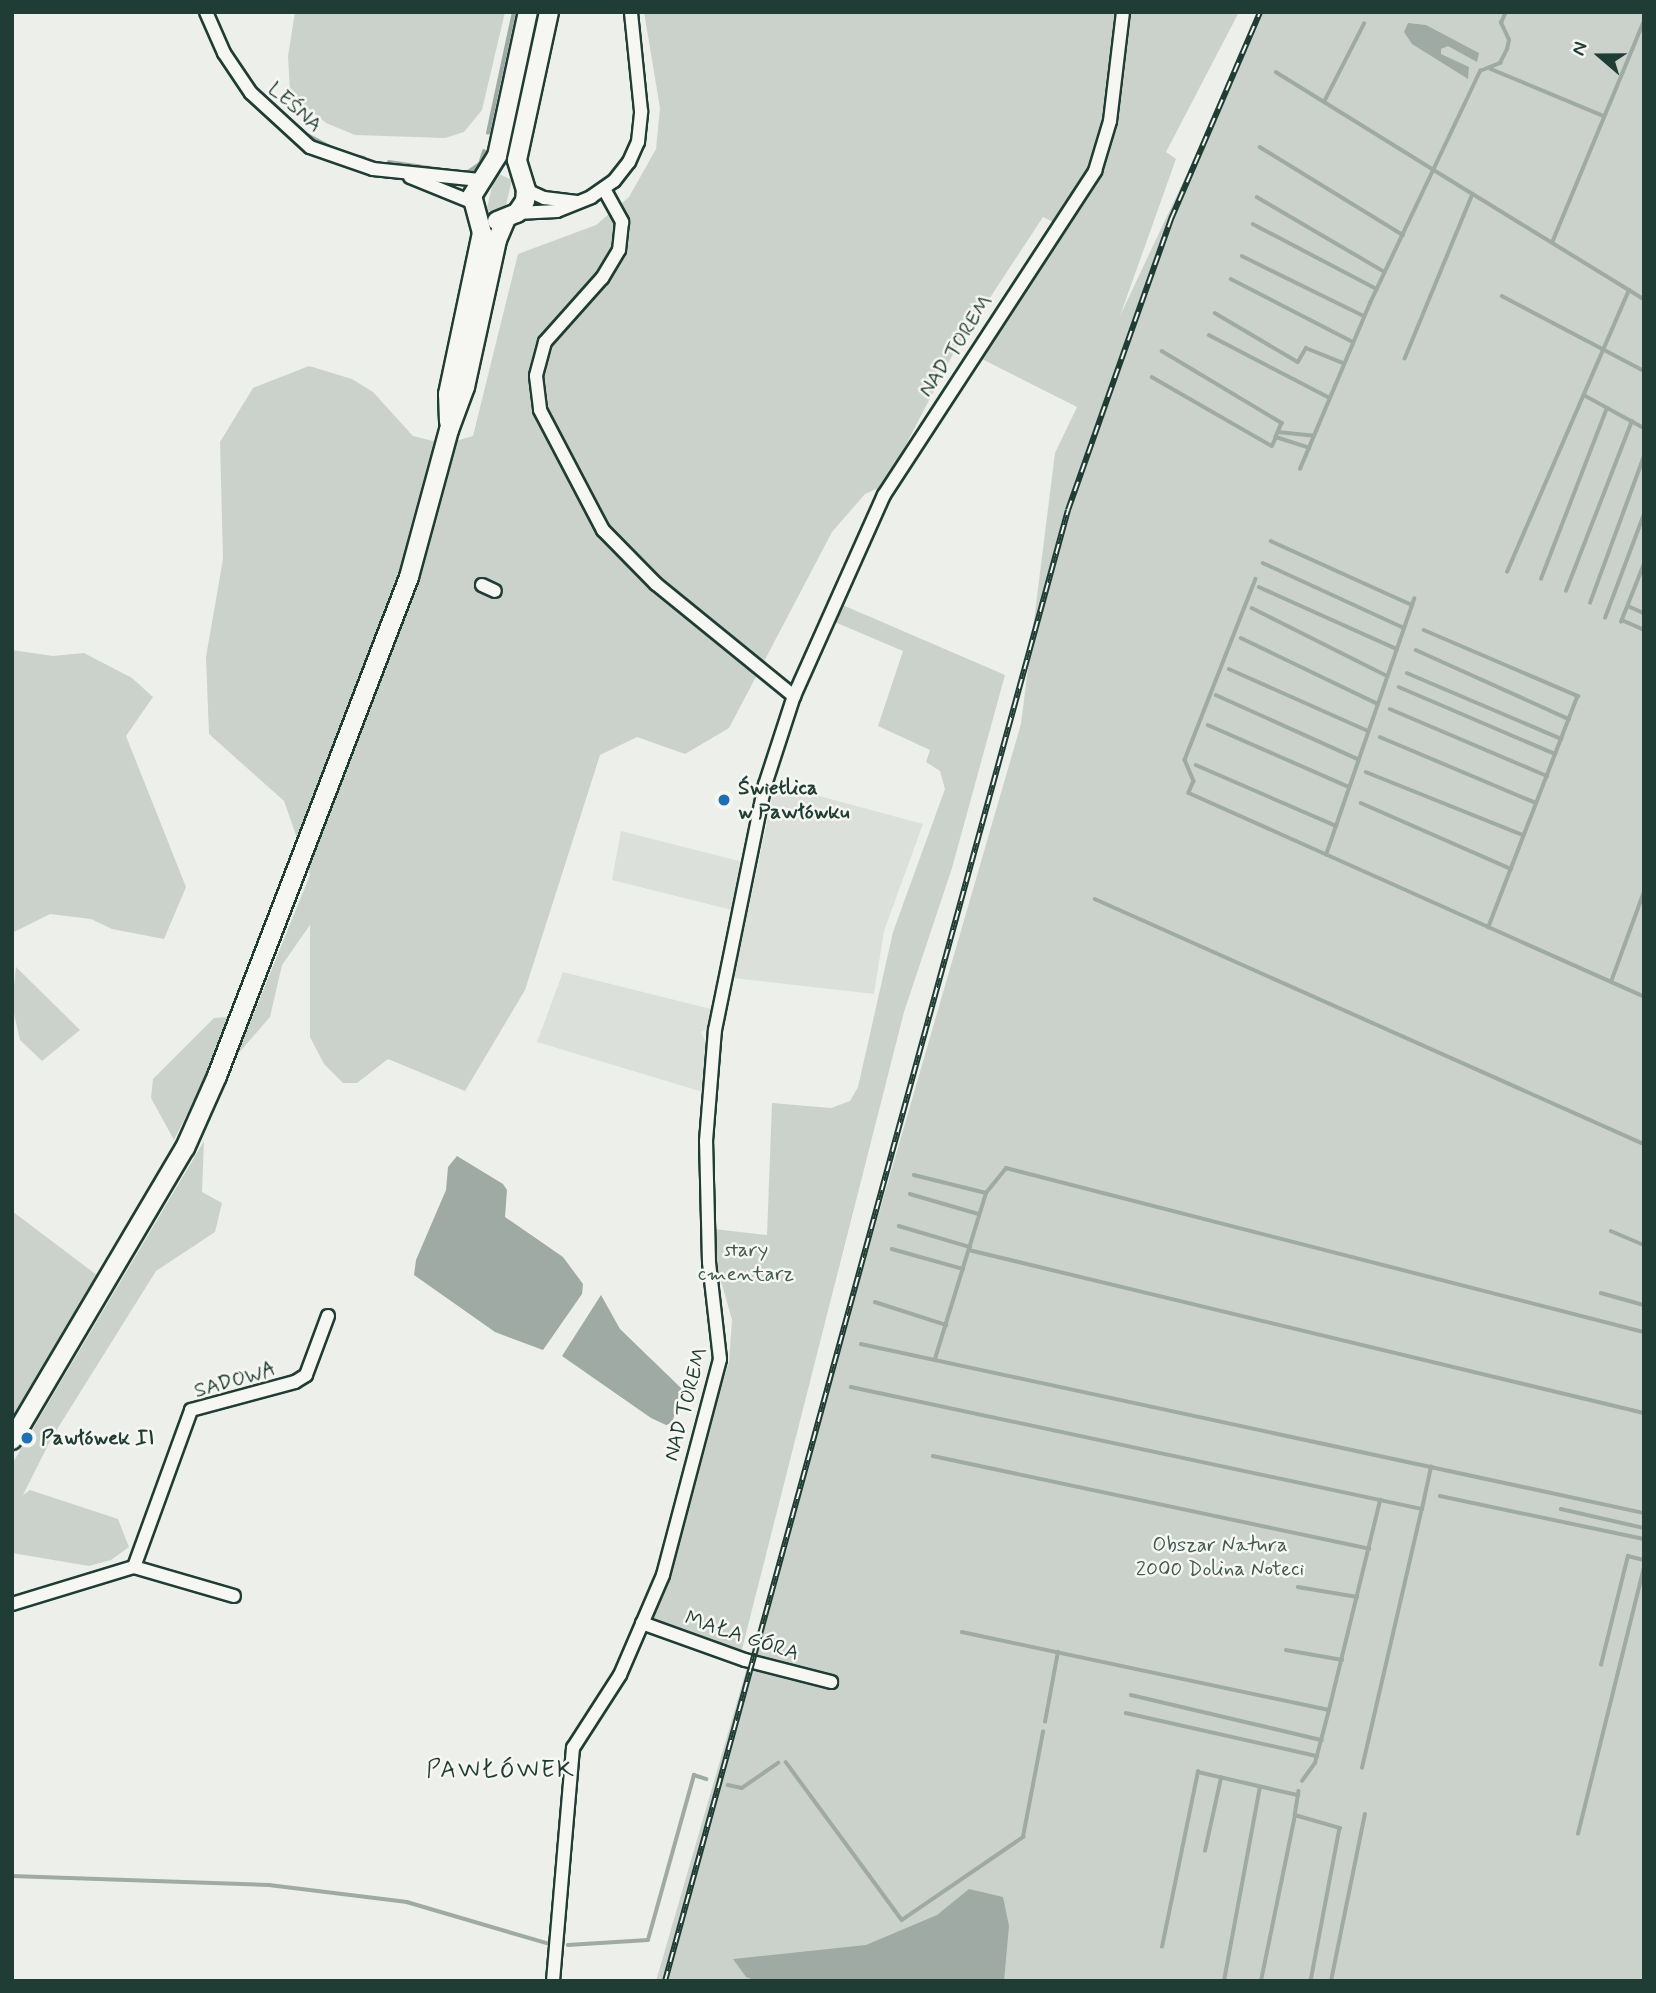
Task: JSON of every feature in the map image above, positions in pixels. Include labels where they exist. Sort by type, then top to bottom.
[{"type":"highway","points":[[449,430],[448,394],[482,233],[472,202],[497,156],[528,12]]},
{"type":"highway","points":[[12,1440],[185,1148],[217,1076],[409,577],[449,430],[466,387],[495,251],[526,190],[517,160],[549,12]]},
{"type":"highway","points":[[484,176],[501,169],[519,173]]},
{"type":"highway","points":[[480,220],[512,216]]},
{"type":"street","name":"LEŚNA","points":[[206,12],[236,73],[295,137],[333,158],[403,174],[472,202]]},
{"type":"street","points":[[512,216],[557,211],[578,202],[604,189],[629,162],[640,131],[631,12]]},
{"type":"street","name":"NAD TOREM","points":[[553,1981],[573,1748],[620,1675],[663,1575],[720,1359],[709,1262],[706,1141],[715,1030],[765,785],[794,696],[833,603],[902,461],[1095,171],[1110,121],[1123,12]]},
{"type":"street","name":"LEŚNA","points":[[403,174],[484,176]]},
{"type":"street","points":[[604,189],[622,222],[620,250],[602,278],[545,342],[536,376],[540,410],[603,530],[656,584],[794,696]]},
{"type":"street","points":[[526,190],[578,202]]},
{"type":"street","points":[[482,585],[495,592]]},
{"type":"street","name":"SADOWA","points":[[134,1567],[191,1410],[295,1382],[306,1375],[328,1316]]},
{"type":"street","points":[[12,1604],[134,1567],[234,1596]]},
{"type":"street","name":"MAŁA GÓRA","points":[[642,1623],[745,1660],[831,1682]]},
{"type":"shaded area","points":[[1408,23],[1426,25],[1479,53],[1477,62],[1448,46],[1441,49],[1441,54],[1469,67],[1468,79],[1412,44],[1404,32]]},
{"type":"shaded area","points":[[775,784],[923,824],[884,931],[874,994],[734,978]]},
{"type":"shaded area","points":[[621,831],[743,862],[732,910],[612,880]]},
{"type":"shaded area","points":[[563,972],[711,1009],[711,1027],[701,1032],[709,1048],[703,1092],[537,1042]]},
{"type":"shaded area","points":[[457,1156],[503,1184],[507,1190],[505,1217],[563,1257],[583,1284],[582,1294],[543,1350],[495,1332],[414,1275],[416,1260],[446,1190],[448,1167]]},
{"type":"shaded area","points":[[601,1295],[620,1329],[682,1389],[672,1423],[666,1425],[651,1418],[562,1356]]},
{"type":"shaded area","points":[[969,1889],[1003,1897],[1009,1926],[1004,1981],[757,1981],[746,1977],[733,1959],[866,1945],[937,1915]]},
{"type":"green space","points":[[295,12],[505,12],[482,110],[464,132],[445,138],[355,135],[326,123],[290,93],[288,56]]},
{"type":"green space","name":"Obszar Natura 2000 Dolina Noteci","points":[[644,12],[1239,12],[1166,152],[1176,159],[1120,316],[1263,12],[1644,12],[1644,1981],[656,1981],[1021,724],[1055,453],[1077,407],[982,359],[1066,228],[1043,217],[953,354],[885,485],[865,494],[832,532],[729,728],[685,754],[637,737],[600,755],[525,990],[465,1091],[388,1059],[357,1083],[343,1083],[324,1064],[310,1037],[310,925],[282,965],[270,1017],[237,1055],[310,875],[284,801],[209,734],[206,657],[223,559],[220,442],[253,388],[309,366],[352,379],[373,392],[413,436],[445,444],[473,436],[518,254],[596,225],[629,197],[656,149],[660,108]]},
{"type":"green space","points":[[499,174],[512,180],[505,209],[494,216],[486,212],[493,182]]},
{"type":"green space","name":"stary cmentarz","points":[[838,603],[1005,675],[952,868],[904,1012],[741,1653],[649,1619],[664,1589],[691,1480],[729,1362],[732,1320],[716,1263],[714,1229],[767,1235],[772,1103],[831,1108],[850,1101],[858,1087],[893,932],[945,789],[940,771],[926,762],[930,750],[878,726],[903,651],[830,620]]},
{"type":"green space","points":[[12,650],[53,656],[84,653],[132,678],[153,697],[126,736],[186,887],[164,939],[112,929],[91,919],[50,914],[12,933]]},
{"type":"green space","points":[[16,967],[80,1030],[42,1061],[20,1040],[12,1005]]},
{"type":"green space","points":[[228,1017],[210,1068],[174,1140],[151,1098],[153,1079],[214,1018]]},
{"type":"green space","points":[[204,1141],[202,1192],[222,1203],[215,1232],[156,1271],[51,1439],[23,1495],[30,1490],[118,1519],[129,1547],[111,1560],[89,1566],[12,1553],[12,1464]]},
{"type":"green space","points":[[12,1211],[98,1276],[12,1419]]},
{"type":"waterway","points":[[488,133],[514,12]]},
{"type":"waterway","points":[[1300,469],[1370,303],[1480,71],[1500,63],[1507,49],[1509,40],[1501,23],[1506,12]]},
{"type":"waterway","points":[[1552,243],[1644,21]]},
{"type":"waterway","points":[[1324,102],[1364,24]]},
{"type":"waterway","points":[[1491,69],[1604,116]]},
{"type":"waterway","points":[[1276,72],[1473,194],[1405,359]]},
{"type":"waterway","points":[[302,132],[332,148]]},
{"type":"waterway","points":[[1260,147],[1403,235]]},
{"type":"waterway","points":[[467,173],[480,164],[484,152]]},
{"type":"waterway","points":[[349,155],[364,158]]},
{"type":"waterway","points":[[389,162],[449,171]]},
{"type":"waterway","points":[[1473,194],[1644,299]]},
{"type":"waterway","points":[[1257,197],[1385,272]]},
{"type":"waterway","points":[[1253,224],[1377,289]]},
{"type":"waterway","points":[[1242,256],[1364,316]]},
{"type":"waterway","points":[[1231,279],[1353,342]]},
{"type":"waterway","points":[[1507,572],[1629,290]]},
{"type":"waterway","points":[[1502,296],[1644,371]]},
{"type":"waterway","points":[[1215,313],[1298,362],[1306,348],[1343,363]]},
{"type":"waterway","points":[[1209,335],[1330,398]]},
{"type":"waterway","points":[[1162,351],[1282,423],[1276,437]]},
{"type":"waterway","points":[[1152,377],[1272,446],[1276,437],[1309,448]]},
{"type":"waterway","points":[[1584,395],[1644,428]]},
{"type":"waterway","points":[[1541,579],[1607,408]]},
{"type":"waterway","points":[[1566,591],[1632,421]]},
{"type":"waterway","points":[[1278,432],[1314,436]]},
{"type":"waterway","points":[[1590,603],[1644,456]]},
{"type":"waterway","points":[[1605,618],[1644,514]]},
{"type":"waterway","points":[[1271,541],[1412,605]]},
{"type":"waterway","points":[[1263,563],[1404,628]]},
{"type":"waterway","points":[[1621,622],[1644,564]]},
{"type":"waterway","points":[[1256,579],[1185,760],[1194,781],[1189,793],[1644,997]]},
{"type":"waterway","points":[[1259,587],[1397,649]]},
{"type":"waterway","points":[[1326,855],[1414,599]]},
{"type":"waterway","points":[[1628,606],[1644,613]]},
{"type":"waterway","points":[[1252,608],[1387,676]]},
{"type":"waterway","points":[[1622,620],[1644,630]]},
{"type":"waterway","points":[[1424,630],[1578,696],[1489,927]]},
{"type":"waterway","points":[[1241,638],[1378,704]]},
{"type":"waterway","points":[[1416,650],[1569,719]]},
{"type":"waterway","points":[[1229,669],[1368,731]]},
{"type":"waterway","points":[[1407,673],[1562,739]]},
{"type":"waterway","points":[[1399,687],[1555,754]]},
{"type":"waterway","points":[[1216,695],[1358,759]]},
{"type":"waterway","points":[[1390,709],[1547,776]]},
{"type":"waterway","points":[[1208,725],[1349,787]]},
{"type":"waterway","points":[[1380,737],[1536,803]]},
{"type":"waterway","points":[[1196,765],[1336,826]]},
{"type":"waterway","points":[[1366,772],[1523,835]]},
{"type":"waterway","points":[[1361,803],[1511,869]]},
{"type":"waterway","points":[[1611,982],[1644,892]]},
{"type":"waterway","points":[[1095,899],[1644,1144]]},
{"type":"waterway","points":[[935,1359],[986,1193],[1006,1168],[1644,1332]]},
{"type":"waterway","points":[[914,1175],[986,1193]]},
{"type":"waterway","points":[[910,1194],[979,1214]]},
{"type":"waterway","points":[[899,1226],[970,1247]]},
{"type":"waterway","points":[[1611,1231],[1644,1245]]},
{"type":"waterway","points":[[892,1249],[963,1269]]},
{"type":"waterway","points":[[969,1250],[1644,1413]]},
{"type":"waterway","points":[[1601,1293],[1644,1305]]},
{"type":"waterway","points":[[875,1302],[946,1325]]},
{"type":"waterway","points":[[861,1344],[1644,1513]]},
{"type":"waterway","points":[[851,1387],[1422,1509],[1431,1467]]},
{"type":"waterway","points":[[933,1456],[1369,1549]]},
{"type":"waterway","points":[[1440,1496],[1644,1539]]},
{"type":"waterway","points":[[962,1632],[1329,1710],[1380,1500]]},
{"type":"waterway","points":[[1362,1768],[1422,1509]]},
{"type":"waterway","points":[[1561,1509],[1644,1528]]},
{"type":"waterway","points":[[1601,1665],[1628,1556],[1644,1560]]},
{"type":"waterway","points":[[1578,1834],[1644,1568]]},
{"type":"waterway","points":[[1298,1587],[1357,1597]]},
{"type":"waterway","points":[[1286,1650],[1342,1660]]},
{"type":"waterway","points":[[1045,1722],[1058,1652]]},
{"type":"waterway","points":[[1131,1695],[1322,1740]]},
{"type":"waterway","points":[[1302,1781],[1315,1763],[1329,1710]]},
{"type":"waterway","points":[[1126,1713],[1317,1756]]},
{"type":"waterway","points":[[786,1762],[902,1920],[1023,1837],[1043,1732]]},
{"type":"waterway","points":[[728,1785],[742,1788],[778,1763]]},
{"type":"waterway","points":[[1162,1947],[1198,1772],[1298,1795]]},
{"type":"waterway","points":[[568,1945],[648,1940],[694,1775],[706,1779]]},
{"type":"waterway","points":[[1205,1851],[1221,1778]]},
{"type":"waterway","points":[[1224,1981],[1260,1787]]},
{"type":"waterway","points":[[1299,1791],[1295,1815],[1340,1828],[1311,1981]]},
{"type":"waterway","points":[[1331,1981],[1365,1814]]},
{"type":"waterway","points":[[1261,1981],[1295,1815]]},
{"type":"waterway","points":[[12,1876],[269,1885],[407,1902],[550,1944]]},
{"type":"railway","points":[[665,1981],[1068,510],[1171,219],[1260,12]]},
{"type":"place","name":"Świetlica w Pawłówku","points":[[724,800]]},
{"type":"place","name":"Pawłówek II","points":[[27,1438]]},
{"type":"district","name":"PAWŁÓWEK","points":[[501,1771]]}]
